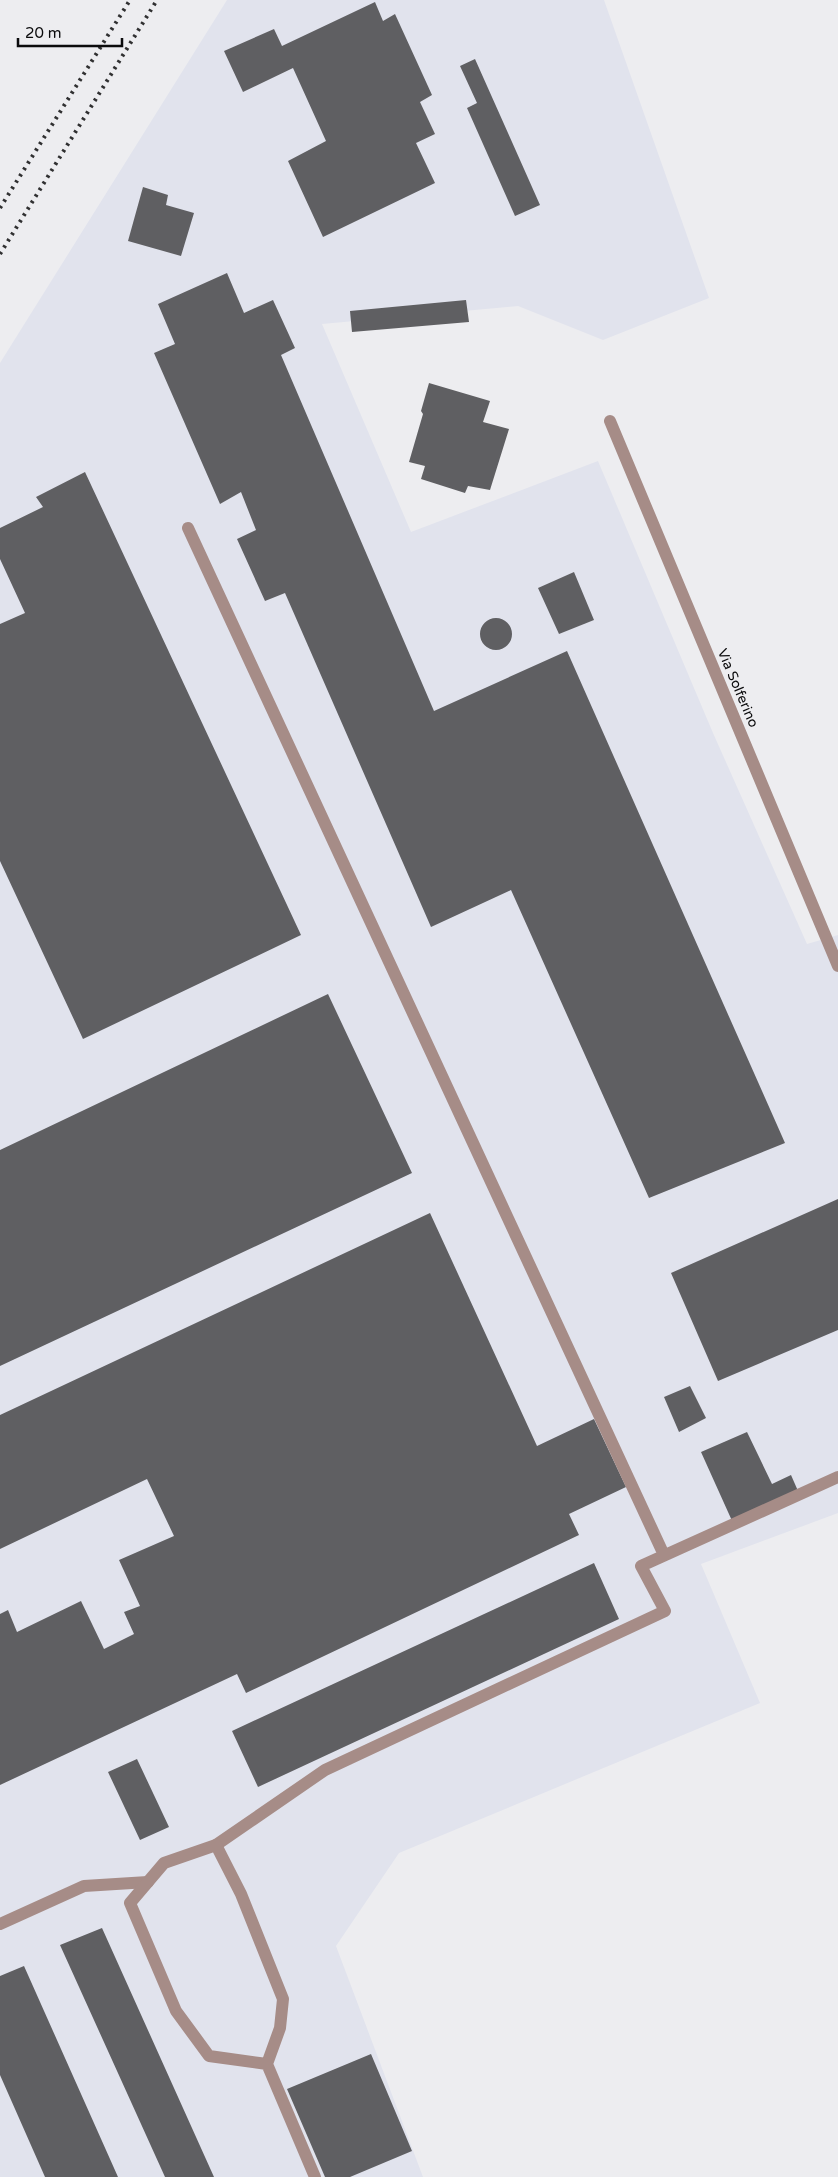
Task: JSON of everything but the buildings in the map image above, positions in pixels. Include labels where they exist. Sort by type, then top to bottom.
[{"type":"street","name":"Via Solferino","points":[[610,421],[838,966]]},
{"type":"street","points":[[188,528],[664,1555]]},
{"type":"street","points":[[267,2064],[208,2056],[176,2011],[130,1903],[164,1863],[216,1845],[325,1770],[665,1611],[641,1566],[838,1477]]},
{"type":"street","points":[[216,1845],[241,1894],[283,2000],[280,2028],[267,2064],[315,2177]]},
{"type":"street","points":[[0,1924],[84,1886],[148,1882]]},
{"type":"shaded area","points":[[227,0],[604,0],[709,298],[603,340],[518,306],[322,324],[411,532],[598,461],[713,733],[807,944],[838,935],[838,1513],[701,1564],[760,1703],[399,1853],[336,1946],[423,2177],[0,2177],[0,363]]},
{"type":"railway","points":[[0,208],[130,0]]},
{"type":"railway","points":[[0,254],[157,0]]}]
